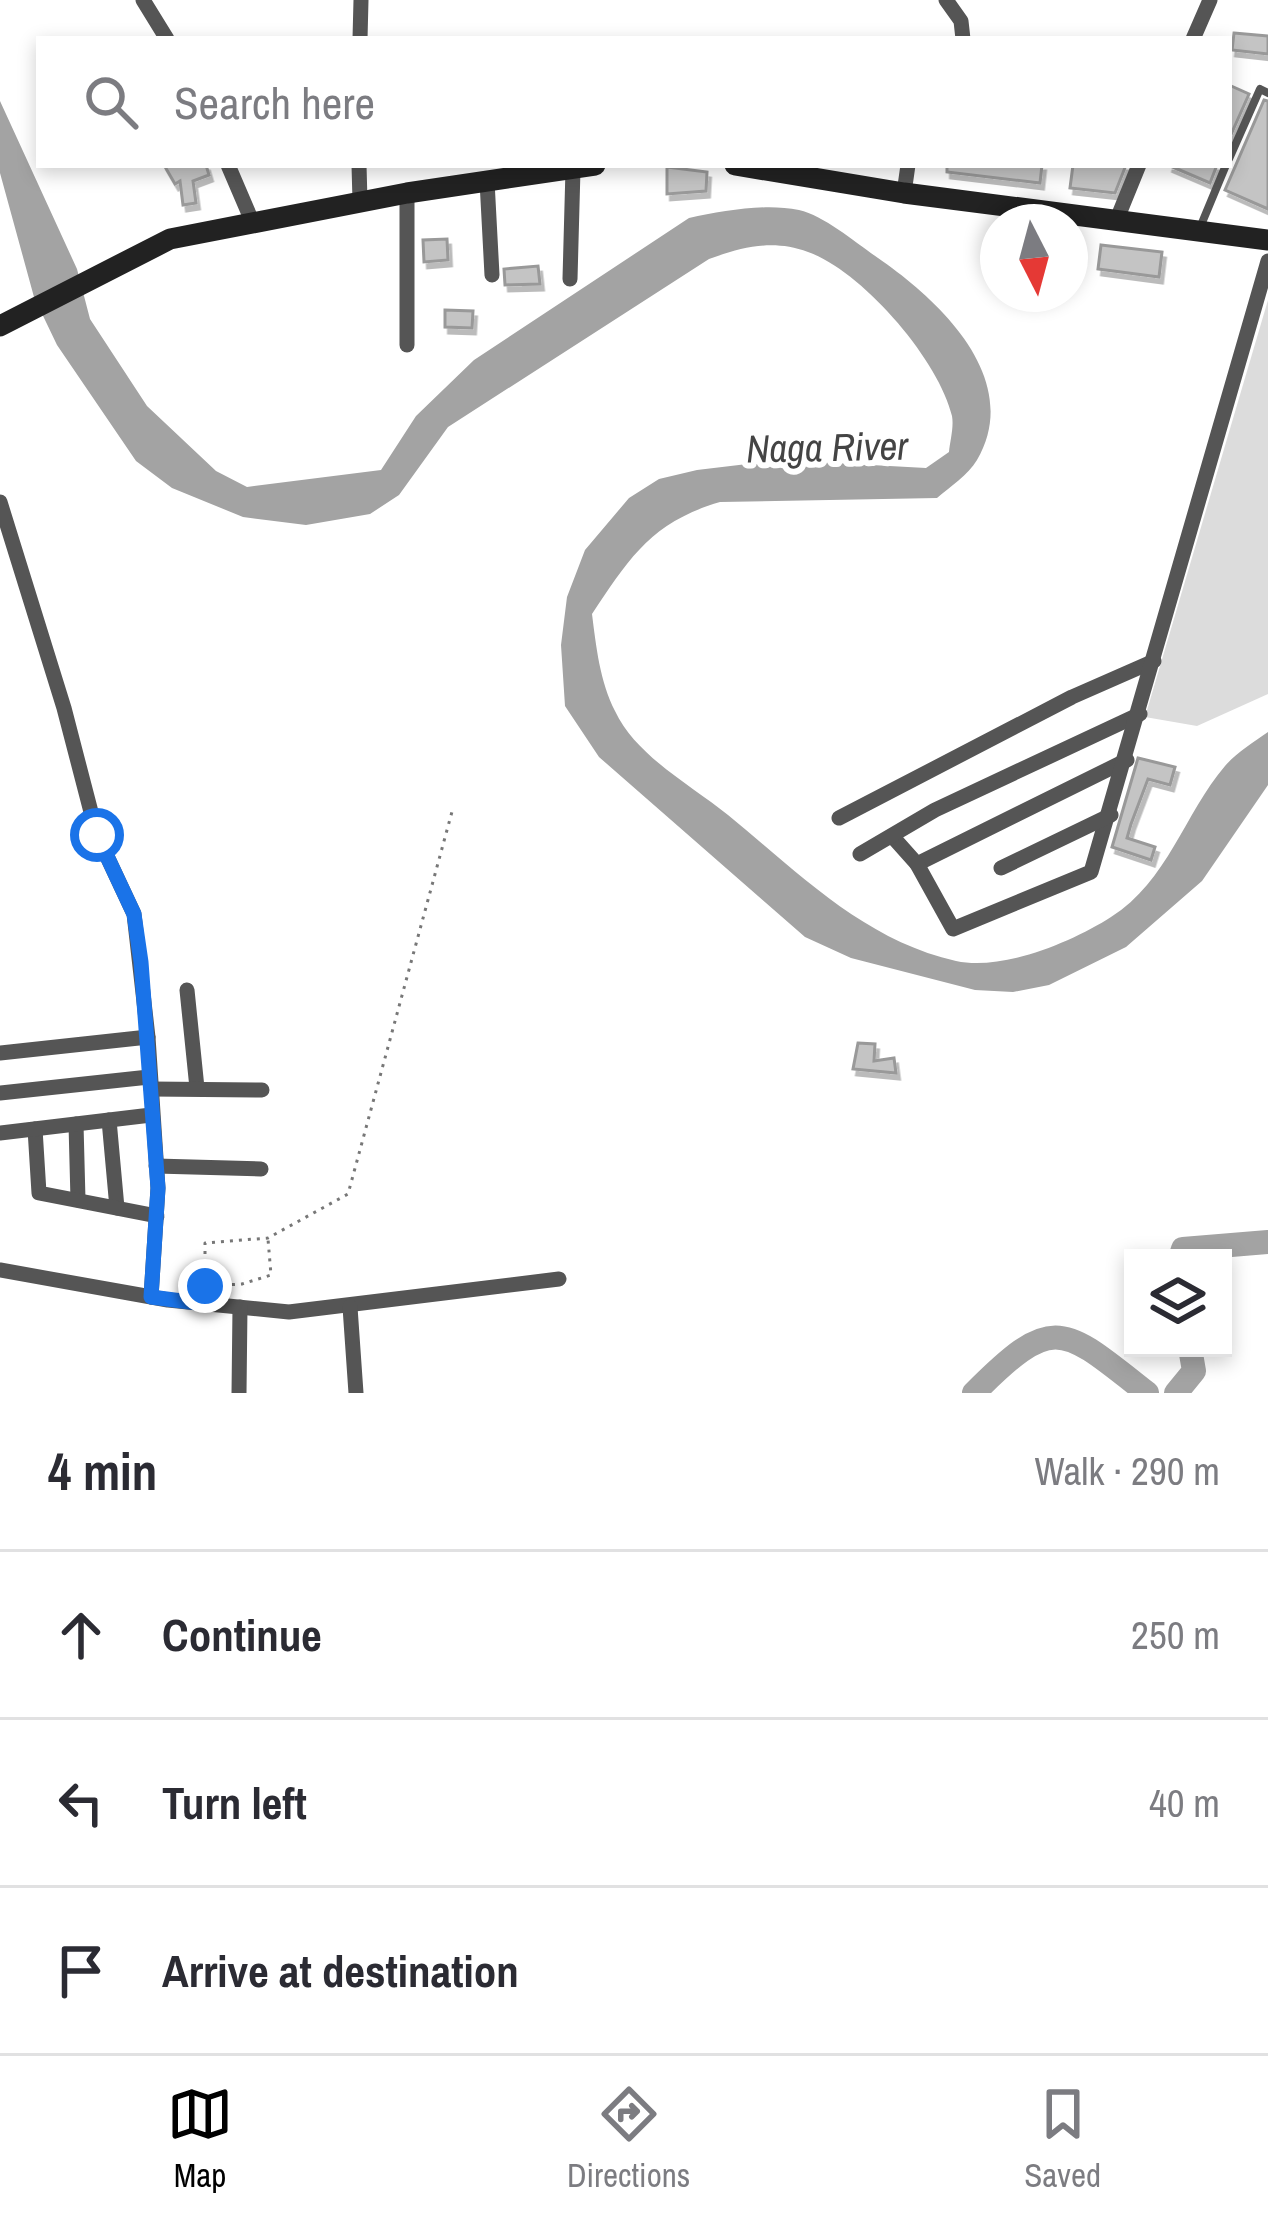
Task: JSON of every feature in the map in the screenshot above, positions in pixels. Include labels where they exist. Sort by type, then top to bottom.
[{"type":"main road","points":[[2,325],[170,239],[360,201],[577,168]]},
{"type":"main road","points":[[772,168],[810,171],[904,193],[1268,240]]},
{"type":"street","points":[[143,0],[165,36]]},
{"type":"street","points":[[360,36],[361,0]]},
{"type":"street","points":[[946,0],[961,21],[963,36]]},
{"type":"street","points":[[1194,36],[1210,0]]},
{"type":"street","points":[[228,168],[252,221]]},
{"type":"street","points":[[359,168],[360,201]]},
{"type":"street","points":[[570,279],[584,168]]},
{"type":"street","points":[[904,193],[908,168]]},
{"type":"street","points":[[1117,218],[1138,168]]},
{"type":"street","points":[[487,181],[492,275]]},
{"type":"street","points":[[406,193],[407,345]]},
{"type":"street","points":[[892,836],[917,864],[953,929],[1091,872],[1268,261]]},
{"type":"street","points":[[0,502],[64,708],[97,835],[134,914],[156,1166],[151,1297]]},
{"type":"street","points":[[839,818],[1072,697],[1154,661]]},
{"type":"street","points":[[860,854],[1140,714]]},
{"type":"street","points":[[917,864],[1126,760]]},
{"type":"street","points":[[1001,868],[1111,815]]},
{"type":"street","points":[[187,990],[197,1088]]},
{"type":"street","points":[[0,1053],[148,1037]]},
{"type":"street","points":[[0,1093],[150,1083],[262,1090]]},
{"type":"street","points":[[0,1133],[151,1115]]},
{"type":"street","points":[[109,1120],[117,1208]]},
{"type":"street","points":[[76,1124],[78,1200]]},
{"type":"street","points":[[35,1129],[39,1193],[157,1216]]},
{"type":"street","points":[[156,1166],[261,1169]]},
{"type":"street","points":[[0,1270],[151,1297],[205,1294],[240,1307],[289,1312],[560,1279]]},
{"type":"street","points":[[239,1393],[240,1307]]},
{"type":"street","points":[[350,1307],[356,1393]]},
{"type":"lane","points":[[1232,153],[1260,89],[1268,93]]},
{"type":"lane","points":[[1199,230],[1225,168]]},
{"type":"path","points":[[268,1238],[271,1275],[205,1294],[205,1243],[268,1238],[348,1194],[453,808]]},
{"type":"shaded area","points":[[0,101],[77,269],[90,319],[147,406],[216,471],[247,487],[381,470],[416,416],[474,360],[689,218],[758,208],[809,213],[926,296],[968,344],[990,400],[989,430],[977,460],[964,476],[937,498],[720,502],[697,510],[645,544],[592,614],[606,688],[636,742],[861,921],[922,951],[956,961],[995,962],[1057,945],[1131,902],[1161,866],[1225,766],[1268,732],[1268,785],[1202,881],[1126,947],[1049,985],[1013,992],[975,990],[851,958],[805,937],[599,757],[565,706],[561,645],[567,597],[585,550],[629,498],[659,479],[780,460],[926,468],[949,452],[952,420],[932,369],[874,297],[829,262],[795,248],[758,246],[709,259],[448,427],[399,495],[370,514],[306,525],[243,517],[172,488],[136,461],[57,345],[34,297],[0,173]]},
{"type":"shaded area","points":[[1268,300],[1268,694],[1197,726],[1145,717]]},
{"type":"building","points":[[1234,33],[1268,36],[1268,54],[1232,50]]},
{"type":"building","points":[[1232,86],[1249,94],[1232,132]]},
{"type":"building","points":[[1264,100],[1268,101],[1268,209],[1225,190]]},
{"type":"building","points":[[166,168],[207,168],[209,175],[193,181],[196,203],[183,205],[180,181],[175,184]]},
{"type":"building","points":[[667,168],[707,172],[706,191],[667,194]]},
{"type":"building","points":[[947,168],[1042,168],[1040,183],[947,172]]},
{"type":"building","points":[[1073,168],[1125,168],[1115,193],[1070,188]]},
{"type":"building","points":[[1175,168],[1216,168],[1210,183]]},
{"type":"building","points":[[447,239],[448,260],[424,262],[423,240]]},
{"type":"building","points":[[1101,245],[1162,252],[1159,277],[1098,269]]},
{"type":"building","points":[[538,266],[540,284],[505,285],[504,269]]},
{"type":"building","points":[[445,310],[473,311],[472,328],[445,327]]},
{"type":"building","points":[[1138,758],[1175,767],[1170,785],[1148,779],[1127,838],[1155,847],[1151,860],[1112,847]]},
{"type":"building","points":[[858,1043],[875,1044],[874,1061],[894,1058],[896,1073],[853,1069]]},
{"type":"waterway","points":[[1183,1249],[1268,1242]]},
{"type":"waterway","points":[[974,1393],[1023,1350],[1041,1340],[1058,1338],[1095,1353],[1147,1393]]},
{"type":"waterway","points":[[1176,1393],[1194,1371],[1192,1357]]},
{"type":"route","points":[[97,835],[134,914],[141,962],[158,1188],[151,1297],[205,1304],[205,1286]]},
{"type":"water label","name":"Naga River","points":[[827,447]]}]
